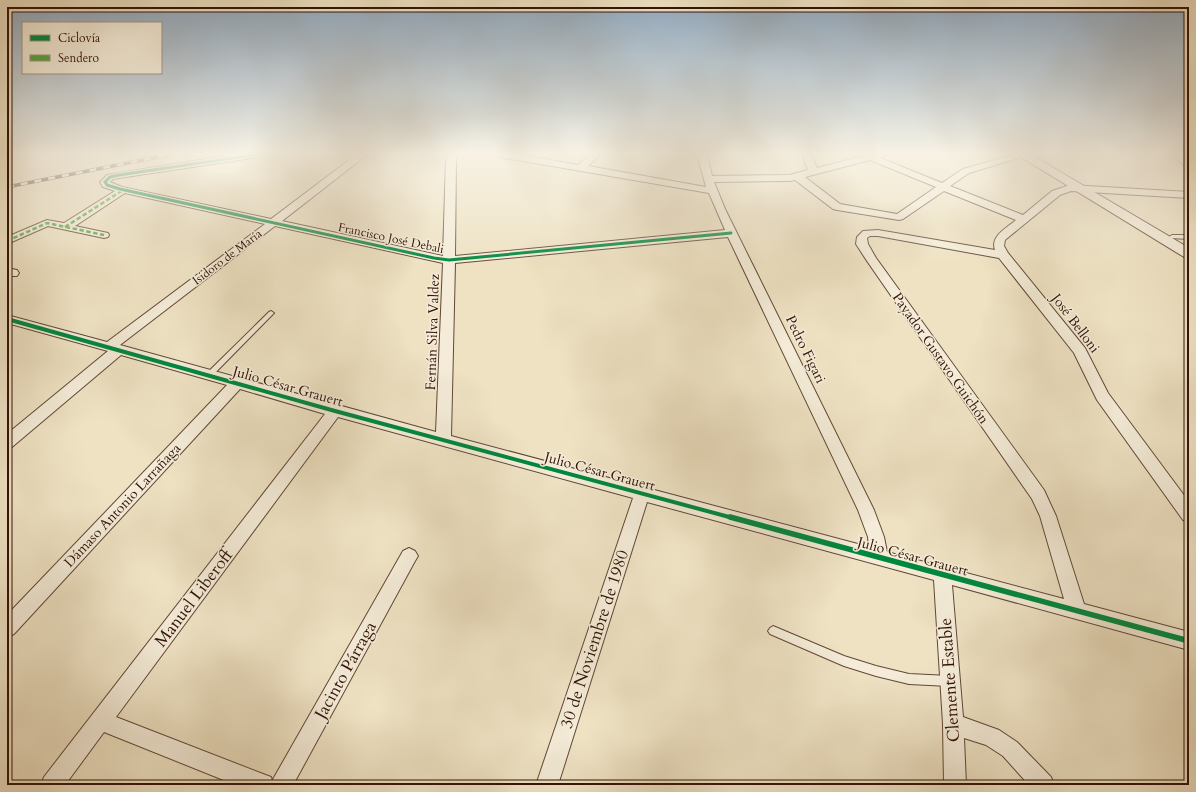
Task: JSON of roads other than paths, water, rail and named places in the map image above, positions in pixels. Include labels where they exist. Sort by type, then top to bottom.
[{"type":"street","points":[[65,227],[121,191]]},
{"type":"street","name":"Francisco José Debali","points":[[127,191],[449,260],[732,233]]},
{"type":"street","name":"Isidoro de María","points":[[7,443],[114,348],[315,191]]},
{"type":"street","name":"Fernán Silva Valdez","points":[[443,440],[450,191]]},
{"type":"street","name":"Pedro Figari","points":[[713,191],[866,510],[876,537],[879,558]]},
{"type":"street","points":[[816,191],[837,207],[897,218],[937,191]]},
{"type":"street","points":[[952,191],[1023,219]]},
{"type":"street","points":[[1003,255],[998,246],[1000,239],[1056,193],[1062,191]]},
{"type":"street","points":[[1087,191],[1168,238],[1189,248]]},
{"type":"street","points":[[1118,191],[1189,195]]},
{"type":"street","points":[[7,241],[47,223],[104,235]]},
{"type":"street","name":"Payador Gustavo Guichón","points":[[1003,255],[878,233],[867,233],[862,237],[862,244],[875,265],[1038,495],[1048,516],[1077,610]]},
{"type":"street","points":[[1168,238],[1189,254]]},
{"type":"street","name":"José Belloni","points":[[1003,255],[1080,351],[1102,396],[1189,515]]},
{"type":"street","name":"Julio César Grauert","points":[[8,321],[114,348],[335,411],[942,576],[1077,610],[1189,641]]},
{"type":"street","name":"Dámaso Antonio Larrañaga","points":[[7,628],[237,383]]},
{"type":"street","name":"Manuel Liberoff","points":[[52,785],[335,411]]},
{"type":"street","name":"30 de Noviembre de 1980","points":[[547,785],[642,494]]},
{"type":"street","name":"Jacinto Párraga","points":[[281,785],[409,556]]},
{"type":"street","name":"Clemente Estable","points":[[942,576],[953,724],[955,785]]},
{"type":"street","points":[[101,721],[263,785]]},
{"type":"street","points":[[953,724],[992,737],[1010,749],[1043,785]]},
{"type":"lane","points":[[1168,238],[1189,237]]},
{"type":"lane","points":[[209,375],[272,312]]},
{"type":"lane","points":[[773,631],[844,661],[876,671],[909,679],[950,681]]}]
